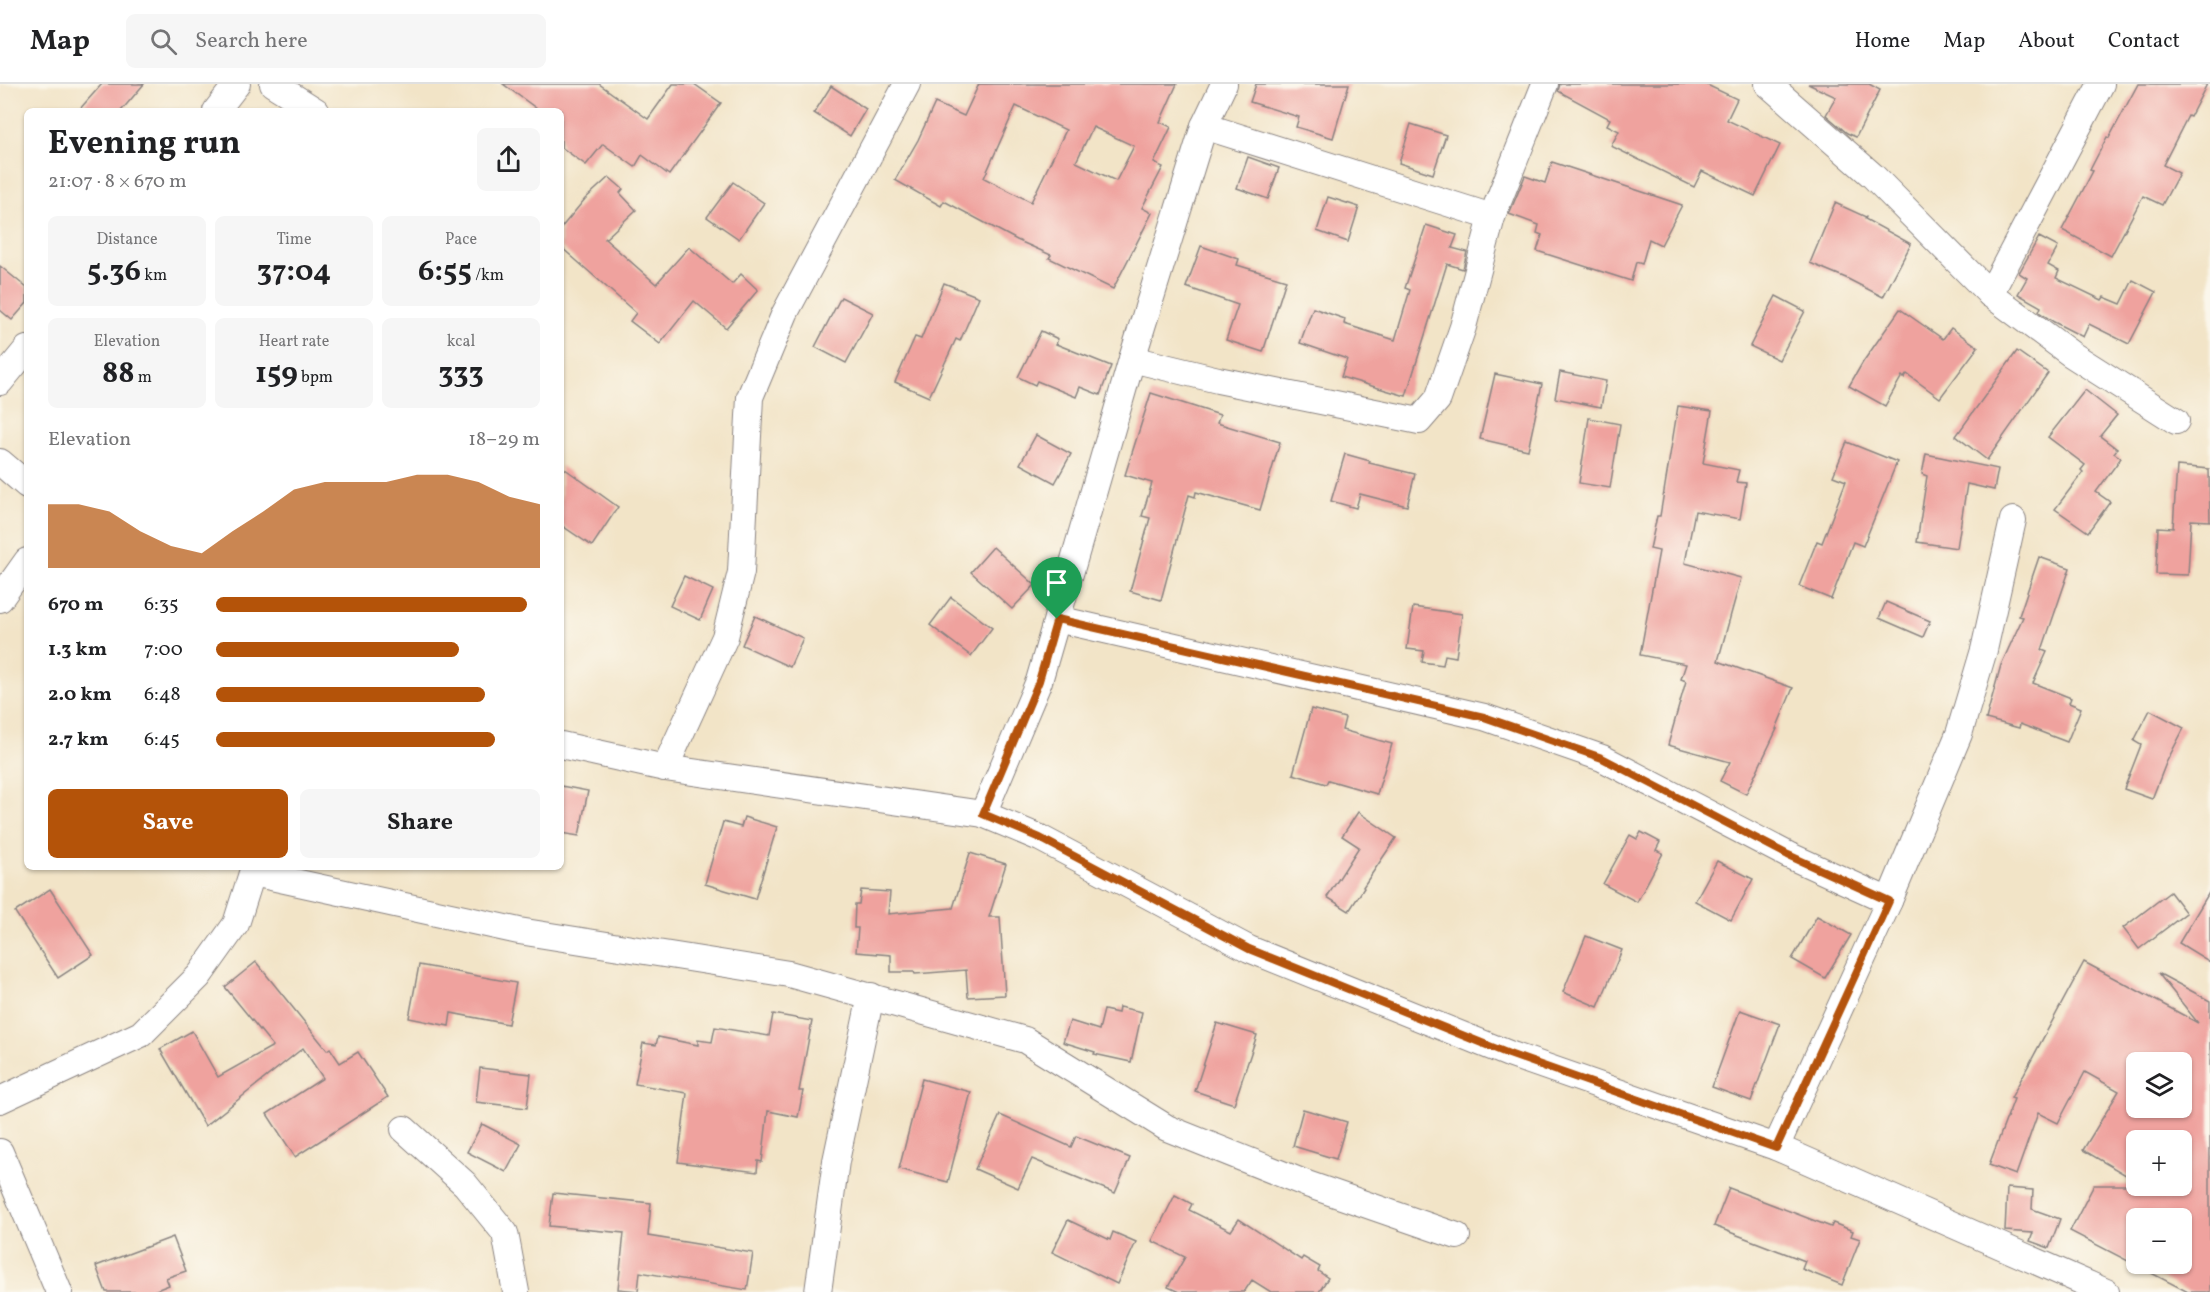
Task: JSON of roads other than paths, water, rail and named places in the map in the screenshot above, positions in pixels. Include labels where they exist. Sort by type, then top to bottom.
[{"type":"street","points":[[218,108],[237,84]]},
{"type":"street","points":[[273,84],[311,108]]},
{"type":"street","points":[[665,768],[725,637],[741,572],[750,397],[785,313],[907,84]]},
{"type":"street","points":[[983,814],[1039,681],[1132,359],[1204,126],[1224,84]]},
{"type":"street","points":[[1132,359],[1218,380],[1419,421],[1438,399],[1462,327],[1492,217],[1545,84]]},
{"type":"street","points":[[1768,84],[1873,176],[1990,294],[2071,354],[2176,421]]},
{"type":"street","points":[[1990,294],[2101,84]]},
{"type":"street","points":[[1204,126],[1492,217]]},
{"type":"street","points":[[0,382],[24,353]]},
{"type":"street","points":[[0,462],[24,482]]},
{"type":"street","points":[[1776,1148],[1889,901],[1959,735],[1984,650],[2013,520]]},
{"type":"street","points":[[0,599],[24,565]]},
{"type":"street","points":[[1057,619],[1494,721],[1602,758],[1788,855],[1889,901]]},
{"type":"street","points":[[564,746],[665,768],[983,814],[1040,838],[1249,949],[1509,1054],[1776,1148],[2106,1292]]},
{"type":"street","points":[[0,1100],[141,1034],[199,976],[236,924],[254,870],[519,931],[789,974],[1025,1040],[1167,1128],[1307,1184],[1457,1236]]},
{"type":"street","points":[[818,1292],[836,1161],[871,996]]},
{"type":"street","points":[[404,1129],[465,1184],[505,1233],[516,1292]]},
{"type":"street","points":[[0,1152],[59,1292]]}]
